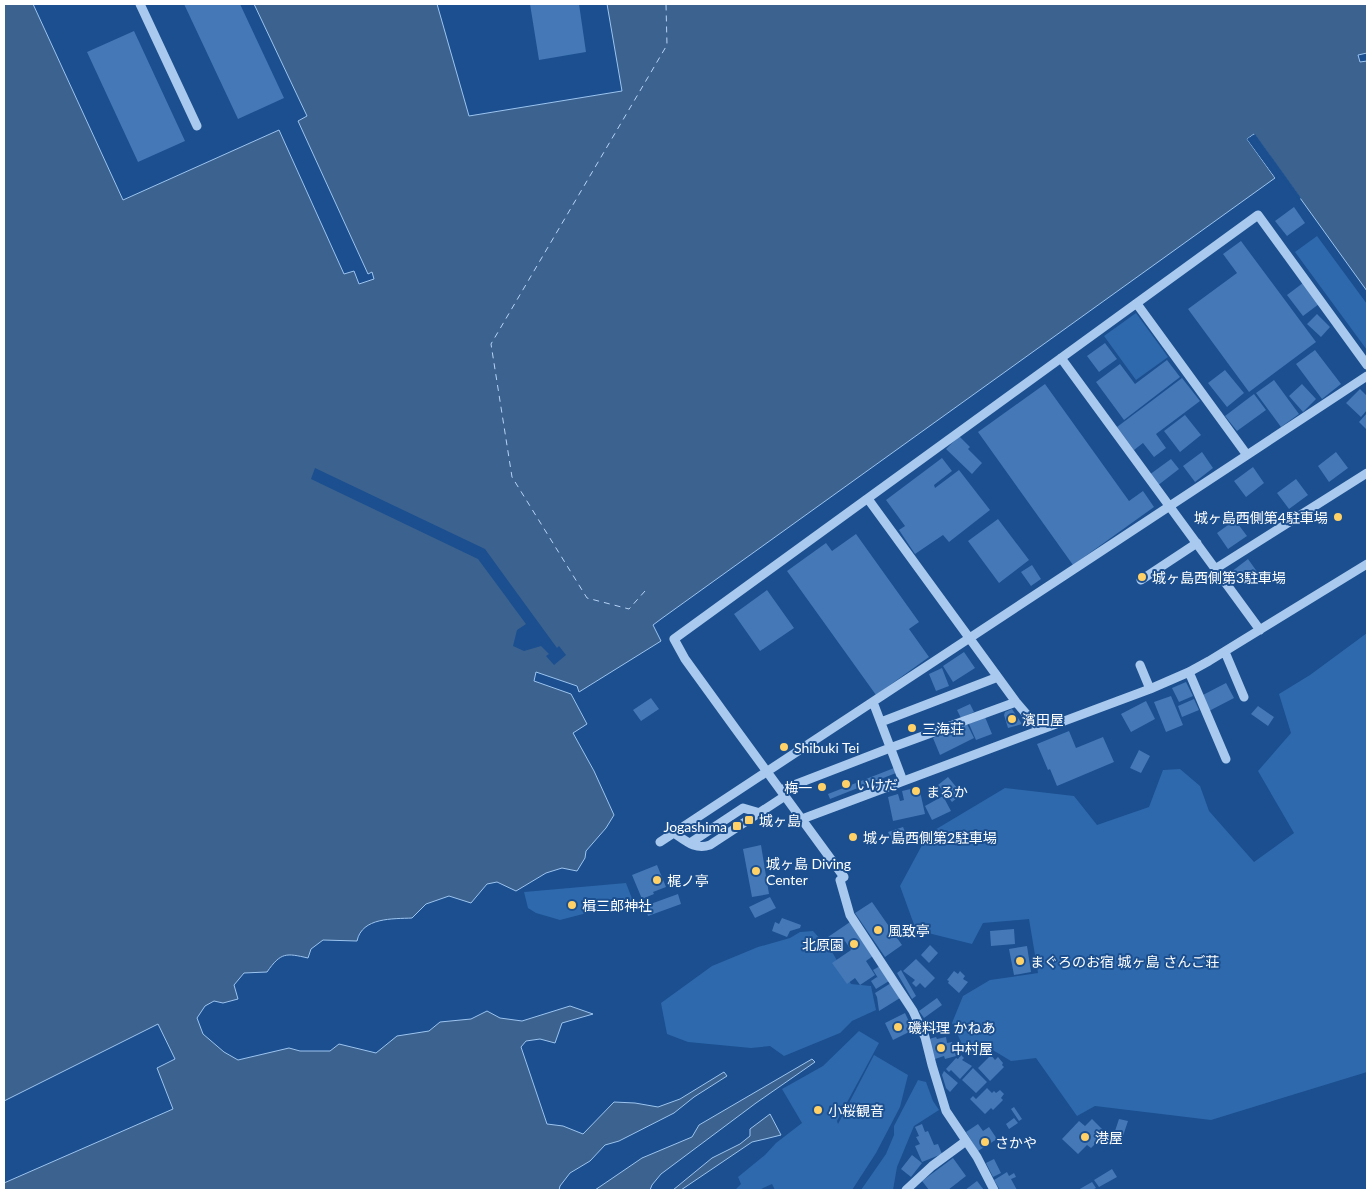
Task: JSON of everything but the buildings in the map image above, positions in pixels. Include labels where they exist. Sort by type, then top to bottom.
[{"type":"street","points":[[140,4],[197,126]]},
{"type":"street","points":[[994,1190],[978,1157],[946,1110],[932,1065],[926,1037],[913,1011],[850,915],[840,880],[844,877],[685,659],[674,639],[1258,215],[1367,365]]},
{"type":"street","points":[[1137,304],[1247,455]]},
{"type":"street","points":[[1061,358],[1260,630]]},
{"type":"street","points":[[660,842],[1367,376]]},
{"type":"street","points":[[1215,569],[1367,473]]},
{"type":"street","points":[[868,499],[969,639],[1016,702],[1040,730]]},
{"type":"street","points":[[1141,580],[1197,543]]},
{"type":"street","points":[[802,820],[1150,689],[1190,672],[1367,564]]},
{"type":"street","points":[[1224,652],[1244,697]]},
{"type":"street","points":[[1140,665],[1150,689]]},
{"type":"street","points":[[1190,672],[1226,759]]},
{"type":"street","points":[[880,722],[998,677]]},
{"type":"street","points":[[873,702],[903,781]]},
{"type":"street","points":[[674,833],[697,847],[710,845],[760,813],[783,793],[890,748],[1016,702]]},
{"type":"street","points":[[906,1190],[932,1166],[966,1141]]},
{"type":"shaded area","points":[[4,4],[33,4],[123,200],[279,130],[344,274],[354,271],[359,284],[374,279],[372,272],[368,274],[298,121],[307,116],[254,4],[437,4],[469,116],[622,91],[607,4],[1367,4],[1367,53],[1358,55],[1360,62],[1367,61],[1367,291],[1254,134],[1247,139],[1275,178],[653,625],[661,641],[579,692],[577,686],[536,672],[534,681],[571,694],[587,724],[573,733],[594,771],[614,815],[606,828],[586,851],[585,858],[577,871],[562,868],[546,873],[516,891],[497,882],[487,884],[471,903],[449,896],[426,904],[412,918],[388,919],[372,923],[360,933],[357,941],[323,940],[311,949],[308,958],[294,955],[284,956],[280,957],[267,972],[244,973],[234,985],[238,999],[223,1003],[214,1001],[205,1006],[197,1018],[203,1034],[224,1052],[238,1060],[289,1048],[300,1051],[330,1051],[339,1044],[376,1053],[397,1036],[429,1031],[440,1022],[471,1019],[487,1011],[500,1018],[522,1021],[570,1006],[593,1014],[562,1023],[555,1043],[540,1039],[526,1041],[521,1047],[547,1124],[563,1126],[583,1134],[614,1102],[658,1107],[680,1099],[724,1072],[727,1076],[694,1097],[674,1113],[619,1141],[605,1145],[590,1161],[570,1173],[559,1190],[4,1190],[4,1183],[173,1109],[157,1068],[175,1059],[158,1024],[4,1101]]},
{"type":"shaded area","points":[[1317,236],[1367,304],[1367,350],[1295,252]]},
{"type":"shaded area","points":[[1136,313],[1168,357],[1136,380],[1104,336]]},
{"type":"shaded area","points":[[1367,633],[1367,1072],[1211,1120],[1095,1106],[1077,1116],[1036,1058],[1011,1061],[991,1049],[962,1044],[952,1023],[963,996],[990,980],[1038,973],[1029,919],[983,923],[972,944],[916,930],[900,886],[928,834],[1005,788],[1074,796],[1097,825],[1149,807],[1163,770],[1180,769],[1200,786],[1209,811],[1254,862],[1294,833],[1258,771],[1291,733],[1279,694],[1310,675]]},
{"type":"shaded area","points":[[626,883],[633,901],[560,920],[536,913],[528,908],[524,892]]},
{"type":"shaded area","points":[[813,931],[832,952],[851,984],[871,986],[876,1010],[852,1021],[840,1033],[784,1056],[770,1046],[751,1048],[688,1042],[667,1034],[661,1003],[712,966],[758,947],[790,938],[800,932]]},
{"type":"shaded area","points":[[859,1031],[879,1043],[837,1121],[838,1124],[874,1055],[908,1075],[900,1107],[876,1153],[852,1190],[775,1190],[772,1184],[759,1190],[735,1190],[741,1184],[738,1177],[802,1123],[782,1089],[823,1066]]},
{"type":"shaded area","points":[[812,1059],[815,1062],[756,1103],[661,1174],[650,1190],[595,1190],[642,1158],[692,1137],[699,1125]]},
{"type":"shaded area","points":[[918,1080],[926,1082],[933,1101],[939,1110],[914,1126],[897,1167],[893,1190],[861,1190],[886,1154],[894,1135],[894,1126]]},
{"type":"shaded area","points":[[770,1114],[781,1135],[752,1142],[681,1190],[673,1190],[712,1158],[740,1144],[750,1136],[750,1129]]},
{"type":"pier","points":[[1255,134],[1301,198],[1299,200],[1254,137],[1250,140],[1278,177],[1277,180],[1247,139]]},
{"type":"pier","points":[[315,468],[485,549],[557,648],[559,646],[566,655],[554,665],[546,656],[549,654],[541,646],[524,651],[513,646],[517,630],[526,624],[478,559],[311,479]]},
{"type":"ferry route","points":[[645,591],[629,609],[587,598],[512,477],[491,344],[667,45],[666,4]]},
{"type":"place","name":"城ヶ島西側第4駐車場","points":[[1338,517]]},
{"type":"place","name":"城ヶ島西側第3駐車場","points":[[1142,577]]},
{"type":"place","name":"濱田屋","points":[[1012,719]]},
{"type":"place","name":"三海荘","points":[[912,728]]},
{"type":"place","name":"Shibuki Tei","points":[[784,747]]},
{"type":"place","name":"いけだ","points":[[846,784]]},
{"type":"place","name":"梅一","points":[[822,787]]},
{"type":"place","name":"まるか","points":[[916,791]]},
{"type":"place","name":"城ヶ島","points":[[749,820]]},
{"type":"place","name":"Jogashima","points":[[737,826]]},
{"type":"place","name":"城ヶ島西側第2駐車場","points":[[853,837]]},
{"type":"place","name":"城ヶ島 Diving Center","points":[[756,871]]},
{"type":"place","name":"梶ノ亭","points":[[657,880]]},
{"type":"place","name":"楫三郎神社","points":[[572,905]]},
{"type":"place","name":"風致亭","points":[[878,930]]},
{"type":"place","name":"北原園","points":[[854,944]]},
{"type":"place","name":"まぐろのお宿 城ヶ島 さんご荘","points":[[1020,961]]},
{"type":"place","name":"磯料理 かねあ","points":[[898,1027]]},
{"type":"place","name":"中村屋","points":[[941,1048]]},
{"type":"place","name":"小桜観音","points":[[818,1110]]},
{"type":"place","name":"港屋","points":[[1085,1137]]},
{"type":"place","name":"さかや","points":[[985,1142]]}]
